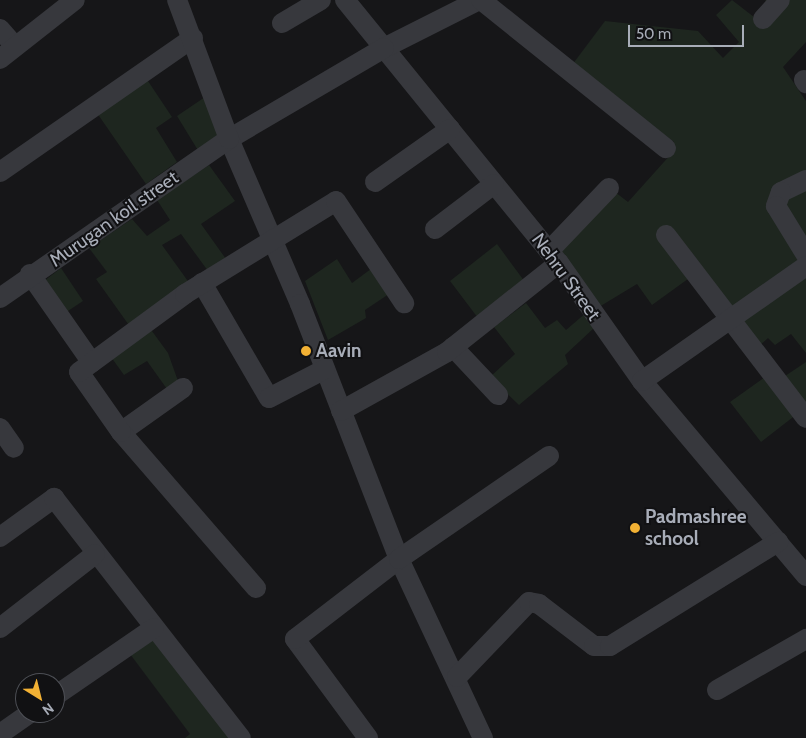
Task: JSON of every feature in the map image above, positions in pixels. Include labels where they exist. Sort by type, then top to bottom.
[{"type":"street","points":[[0,29],[7,52],[75,0]]},
{"type":"street","points":[[177,0],[193,38],[228,139],[272,237],[399,559],[457,677],[483,738]]},
{"type":"street","points":[[282,23],[321,0]]},
{"type":"street","name":"Nehru Street","points":[[345,0],[554,257],[642,381],[806,576]]},
{"type":"street","points":[[480,0],[666,148]]},
{"type":"street","name":"Murugan koil street","points":[[0,298],[228,139],[384,48],[480,0]]},
{"type":"street","points":[[763,19],[780,0]]},
{"type":"street","points":[[0,172],[193,38]]},
{"type":"street","points":[[374,182],[450,129]]},
{"type":"street","points":[[806,180],[780,192],[776,206],[806,255]]},
{"type":"street","points":[[435,229],[494,184]]},
{"type":"street","points":[[341,411],[453,347],[554,257],[609,188]]},
{"type":"street","points":[[256,588],[121,432],[80,372],[202,283],[272,237],[336,201],[404,302]]},
{"type":"street","points":[[666,235],[726,319],[806,418]]},
{"type":"street","points":[[642,381],[726,319],[806,266]]},
{"type":"street","points":[[30,276],[92,363]]},
{"type":"street","points":[[202,283],[269,398],[325,369]]},
{"type":"street","points":[[453,347],[498,395]]},
{"type":"street","points":[[121,432],[184,388]]},
{"type":"street","points":[[0,428],[14,448]]},
{"type":"street","points":[[368,738],[295,639],[399,559],[549,456]]},
{"type":"street","points":[[0,537],[54,498],[95,554],[241,738]]},
{"type":"street","points":[[457,677],[529,602],[540,604],[594,646],[610,646],[778,542]]},
{"type":"street","points":[[0,628],[95,554]]},
{"type":"street","points":[[65,689],[154,628]]},
{"type":"street","points":[[717,690],[806,639]]},
{"type":"street","points":[[0,734],[16,723]]},
{"type":"shaded area","points":[[732,0],[754,17],[768,3],[765,0],[806,0],[806,42],[783,67],[806,101],[806,353],[791,334],[775,345],[768,338],[758,347],[699,271],[652,305],[637,284],[599,307],[559,251],[615,192],[628,202],[672,153],[674,142],[572,65],[605,21],[698,31],[723,58],[739,42],[716,15]]},
{"type":"shaded area","points":[[146,78],[172,117],[156,128],[177,162],[146,184],[97,113]]},
{"type":"shaded area","points":[[205,97],[220,138],[199,152],[177,116]]},
{"type":"shaded area","points":[[209,165],[235,201],[201,224],[226,259],[208,271],[181,234],[162,245],[190,284],[131,328],[96,279],[107,272],[89,248],[132,219],[147,236],[170,220],[157,200]]},
{"type":"shaded area","points":[[497,244],[525,282],[478,318],[450,281]]},
{"type":"shaded area","points":[[337,259],[352,283],[375,266],[392,292],[365,310],[366,318],[328,340],[305,281]]},
{"type":"shaded area","points":[[61,268],[83,301],[62,315],[40,284]]},
{"type":"shaded area","points":[[526,303],[545,328],[557,320],[566,330],[587,312],[594,328],[565,355],[568,364],[519,405],[490,377],[515,354],[494,327]]},
{"type":"shaded area","points":[[149,327],[168,353],[178,381],[167,389],[147,361],[124,375],[111,357]]},
{"type":"shaded area","points":[[806,362],[806,407],[761,442],[730,402],[775,370],[782,378]]},
{"type":"shaded area","points":[[153,639],[229,738],[185,738],[190,734],[130,654]]},
{"type":"place","name":"Aavin","points":[[306,351]]},
{"type":"place","name":"Padmashree school","points":[[635,528]]}]
